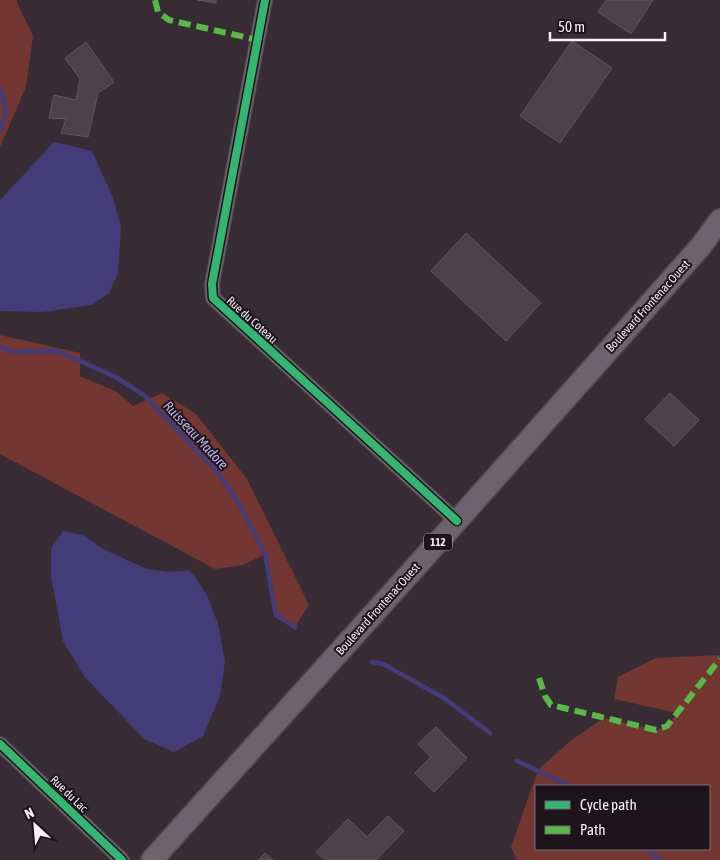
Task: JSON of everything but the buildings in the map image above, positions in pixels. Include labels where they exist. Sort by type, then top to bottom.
[{"type":"main road","name":"Boulevard Frontenac Ouest","points":[[152,860],[457,521],[701,246],[720,220]]},
{"type":"street","name":"Rue du Coteau","points":[[265,0],[212,284],[213,298],[457,521]]},
{"type":"street","name":"Rue du Lac","points":[[0,744],[122,860]]},
{"type":"shaded area","points":[[0,0],[16,0],[33,36],[26,87],[0,147]]},
{"type":"shaded area","points":[[54,142],[92,151],[113,198],[121,227],[118,273],[109,293],[92,305],[43,312],[2,311],[0,310],[0,200]]},
{"type":"shaded area","points":[[0,335],[80,353],[80,376],[117,392],[133,406],[162,393],[196,414],[247,479],[309,605],[295,627],[276,615],[264,555],[243,565],[215,569],[0,454]]},
{"type":"shaded area","points":[[63,531],[83,535],[103,549],[147,569],[169,572],[190,570],[207,595],[218,624],[225,661],[220,696],[203,736],[174,752],[144,739],[84,676],[63,641],[51,576],[51,549]]},
{"type":"shaded area","points":[[720,655],[720,860],[517,860],[511,847],[538,770],[570,741],[604,718],[656,730],[667,726],[677,713],[614,699],[618,677],[656,658]]},
{"type":"waterway","name":"Ruisseau Madore","points":[[0,89],[6,113],[0,130]]},
{"type":"waterway","name":"Ruisseau Madore","points":[[0,347],[14,352],[57,351],[114,376],[145,396],[219,474],[238,502],[265,554],[276,615],[295,627]]},
{"type":"waterway","name":"Ruisseau Madore","points":[[372,662],[383,664],[444,698],[490,733]]},
{"type":"waterway","name":"Ruisseau Madore","points":[[517,761],[568,785]]},
{"type":"waterway","name":"Ruisseau Madore","points":[[649,850],[659,860]]},
{"type":"marked path","points":[[155,0],[158,12],[169,20],[258,40]]},
{"type":"marked path","points":[[539,678],[545,696],[551,705],[656,730],[667,726],[720,659]]},
{"type":"cycle path","points":[[265,0],[212,284],[213,298],[457,521]]},
{"type":"cycle path","points":[[0,744],[122,860]]}]
